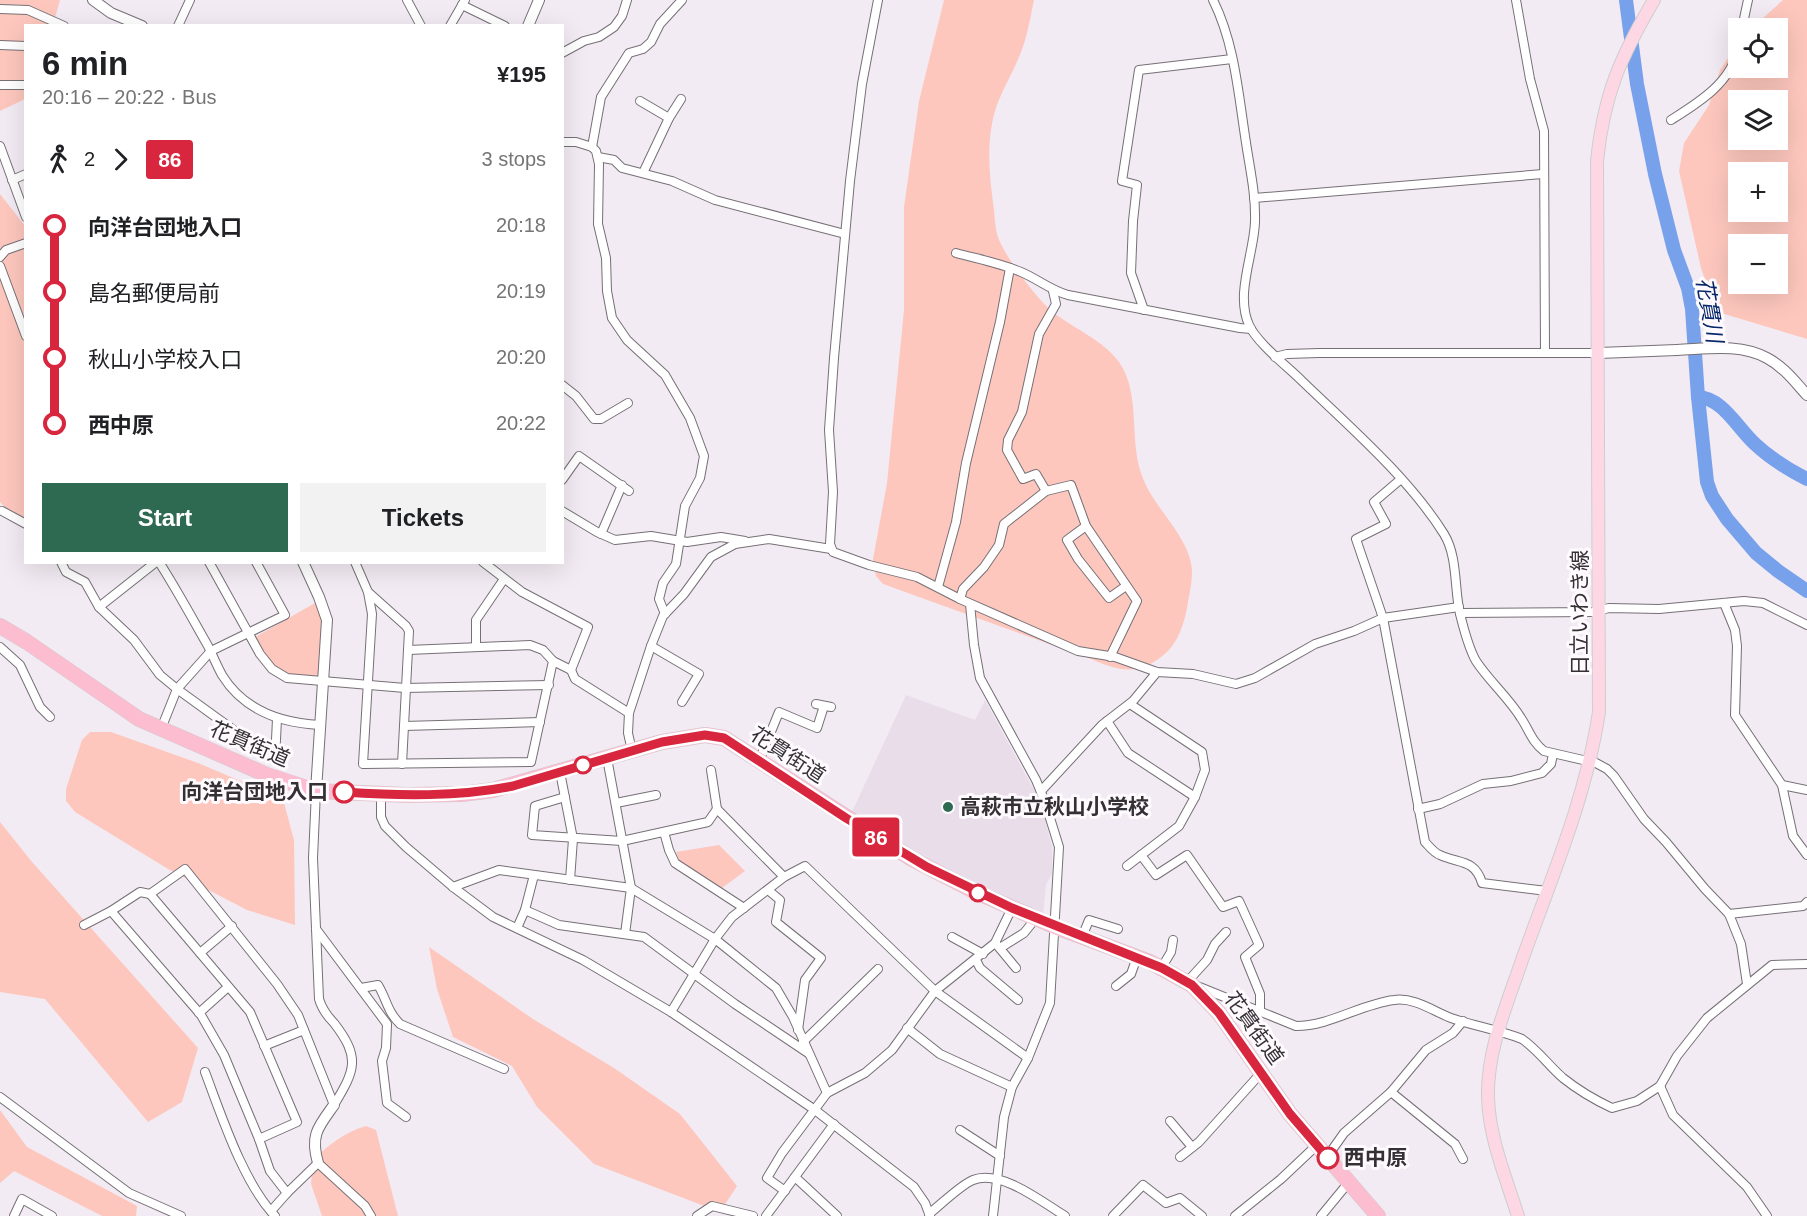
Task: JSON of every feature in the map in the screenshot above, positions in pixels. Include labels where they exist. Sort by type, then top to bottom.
[{"type":"highway","name":"花貫街道","points":[[0,626],[27,642],[117,705],[160,729],[267,776],[316,791],[381,795],[462,794],[513,786],[682,738],[714,735],[724,738],[912,859],[976,892],[1056,927],[1137,957],[1190,983],[1219,1013],[1290,1114],[1378,1216]]},
{"type":"main road","name":"日立いわき線","points":[[1518,1216],[1499,1156],[1489,1110],[1488,1076],[1498,1030],[1573,821],[1590,762],[1599,712],[1598,161],[1601,127],[1607,98],[1622,58],[1654,0]]},
{"type":"street","points":[[93,0],[111,14],[137,24]]},
{"type":"street","points":[[179,24],[190,0]]},
{"type":"street","points":[[407,0],[420,24]]},
{"type":"street","points":[[529,24],[538,0]]},
{"type":"street","points":[[564,51],[584,41],[599,37],[614,27],[622,16],[627,0]]},
{"type":"street","points":[[665,614],[659,599],[663,583],[676,564],[685,506],[700,478],[704,456],[690,418],[665,375],[617,328],[609,309],[606,258],[598,224],[600,171],[598,157],[592,147],[601,97],[629,53],[643,49],[651,42],[660,24],[682,0]]},
{"type":"street","points":[[831,549],[833,492],[829,430],[845,234],[862,84],[878,0]]},
{"type":"street","points":[[1213,0],[1223,20],[1232,58],[1254,198],[1254,231],[1245,298],[1247,318],[1251,329],[1275,357],[1401,479],[1437,525],[1449,546],[1459,610],[1467,641],[1476,661],[1521,718],[1534,743],[1544,751],[1604,767],[1614,776],[1644,819],[1729,914],[1742,944],[1747,984]]},
{"type":"street","points":[[1516,0],[1530,79],[1544,131],[1545,353]]},
{"type":"street","points":[[1744,18],[1749,0]]},
{"type":"street","points":[[451,24],[464,3],[501,24]]},
{"type":"street","points":[[0,9],[28,10],[60,24]]},
{"type":"street","points":[[0,45],[24,46]]},
{"type":"street","points":[[1144,310],[1131,273],[1137,185],[1122,182],[1138,70],[1232,58]]},
{"type":"street","points":[[1671,120],[1707,96],[1728,72]]},
{"type":"street","points":[[0,85],[24,85]]},
{"type":"street","points":[[643,173],[669,118],[681,99]]},
{"type":"street","points":[[640,101],[669,118]]},
{"type":"street","points":[[564,142],[576,142],[592,147]]},
{"type":"street","points":[[0,146],[24,212]]},
{"type":"street","points":[[598,157],[614,160],[622,168],[672,180],[715,200],[845,234]]},
{"type":"street","points":[[1254,198],[1543,174]]},
{"type":"street","points":[[12,180],[24,175]]},
{"type":"street","points":[[0,257],[6,250],[24,244]]},
{"type":"street","points":[[956,253],[1010,268],[1032,277],[1053,291],[1089,300],[1251,329]]},
{"type":"street","points":[[0,266],[22,317]]},
{"type":"street","points":[[938,587],[956,522],[966,463],[1000,322],[1010,268]]},
{"type":"street","points":[[1046,490],[1036,474],[1023,479],[1007,450],[1008,440],[1022,412],[1039,334],[1056,304],[1053,291]]},
{"type":"street","points":[[1275,357],[1287,354],[1319,353],[1599,353],[1706,348],[1734,349],[1750,351],[1765,357],[1782,368],[1807,395]]},
{"type":"street","points":[[564,387],[576,396],[594,419],[601,419],[628,403]]},
{"type":"street","points":[[564,477],[579,456],[626,488],[601,534]]},
{"type":"street","points":[[1401,479],[1374,502],[1386,524],[1356,538],[1383,618],[1425,842],[1438,855],[1462,860],[1479,872],[1482,883],[1547,891]]},
{"type":"street","points":[[960,599],[963,590],[984,567],[999,545],[1004,524],[1046,490],[1071,485],[1086,526],[1137,601],[1110,657]]},
{"type":"street","points":[[2,511],[24,523]]},
{"type":"street","points":[[564,512],[615,540],[651,536],[680,541],[726,537],[748,542]]},
{"type":"street","points":[[1086,526],[1066,540],[1078,559],[1109,598],[1126,586]]},
{"type":"street","points":[[632,751],[628,733],[629,713],[651,646],[665,614],[684,594],[711,557],[727,547],[769,539],[831,549],[838,555],[910,575],[1078,651],[1110,657],[1157,672],[1193,674],[1241,683],[1255,678],[1315,644],[1383,618],[1459,610],[1659,609],[1744,601],[1762,603],[1807,625]]},
{"type":"street","points":[[62,564],[66,572],[85,582],[99,607],[134,640],[159,675],[275,760],[278,719]]},
{"type":"street","points":[[99,607],[155,564]]},
{"type":"street","points":[[159,564],[211,651],[222,675],[234,691],[259,710],[278,719],[320,725]]},
{"type":"street","points":[[210,564],[260,654],[272,669],[293,680],[405,688],[549,685]]},
{"type":"street","points":[[160,729],[177,689],[211,651],[285,615],[257,564]]},
{"type":"street","points":[[304,564],[320,597],[327,620],[313,858],[315,929],[321,1005],[345,1038],[354,1058],[349,1080],[318,1126],[314,1143],[318,1163],[365,1206],[371,1216]]},
{"type":"street","points":[[356,564],[368,592],[372,615],[363,764],[531,762],[553,661]]},
{"type":"street","points":[[485,564],[522,592],[588,627],[571,670]]},
{"type":"street","points":[[476,647],[476,620],[504,579]]},
{"type":"street","points":[[368,592],[409,631],[402,764]]},
{"type":"street","points":[[1724,603],[1735,630],[1737,646],[1735,715],[1782,785],[1793,836],[1807,855]]},
{"type":"street","points":[[970,604],[980,678],[1041,791],[1059,847],[1050,1003],[1028,1058],[1012,1087],[1004,1117],[993,1216]]},
{"type":"street","points":[[408,650],[533,646],[543,650],[553,661],[571,670],[575,679],[629,713]]},
{"type":"street","points":[[651,646],[699,674],[682,702]]},
{"type":"street","points":[[0,648],[20,666],[40,706],[50,717]]},
{"type":"street","points":[[1041,791],[1107,721],[1130,704],[1157,672]]},
{"type":"street","points":[[1127,866],[1179,826],[1195,797],[1204,770],[1202,752],[1130,704]]},
{"type":"street","points":[[759,761],[779,712],[817,728],[824,706]]},
{"type":"street","points":[[1107,721],[1128,753],[1195,797]]},
{"type":"street","points":[[404,726],[540,722]]},
{"type":"street","points":[[1418,809],[1440,804],[1483,784],[1511,781],[1542,773],[1551,764],[1553,754]]},
{"type":"street","points":[[607,758],[631,888],[625,934]]},
{"type":"street","points":[[711,770],[717,809],[784,877]]},
{"type":"street","points":[[560,772],[573,838],[570,880]]},
{"type":"street","points":[[1782,785],[1807,790]]},
{"type":"street","points":[[381,795],[381,817],[385,826],[406,848],[492,917],[584,960],[671,1012],[815,1110],[914,1187],[925,1203],[929,1215],[972,1180],[983,1178],[997,1179],[1020,1188],[1065,1216]]},
{"type":"street","points":[[616,803],[656,795]]},
{"type":"street","points":[[565,797],[535,806],[532,835],[622,841],[708,822],[717,809]]},
{"type":"street","points":[[664,832],[675,863],[744,908]]},
{"type":"street","points":[[1141,855],[1156,875],[1187,855],[1223,907],[1239,901],[1259,945],[1245,957],[1260,994],[1260,1012]]},
{"type":"street","points":[[671,1012],[715,939],[732,917],[784,877],[805,866],[936,991],[1028,1058]]},
{"type":"street","points":[[150,894],[185,869],[277,984],[298,1015],[334,1105]]},
{"type":"street","points":[[453,887],[499,870],[631,888],[715,939],[776,988],[827,1094]]},
{"type":"street","points":[[517,928],[525,910],[534,875]]},
{"type":"street","points":[[768,890],[780,900],[776,922],[821,958],[805,980],[798,1030]]},
{"type":"street","points":[[84,926],[140,892],[150,894],[250,1012],[297,1122],[259,1139]]},
{"type":"street","points":[[1729,914],[1803,906],[1807,902]]},
{"type":"street","points":[[997,945],[1012,908]]},
{"type":"street","points":[[525,910],[559,925],[644,936],[735,1004],[808,1053]]},
{"type":"street","points":[[111,911],[199,1013],[224,1055],[270,1171],[287,1193]]},
{"type":"street","points":[[785,1191],[766,1178],[827,1094],[865,1073],[892,1050],[936,991],[997,945],[1024,933],[1036,918]]},
{"type":"street","points":[[1082,937],[1089,920],[1118,929]]},
{"type":"street","points":[[200,953],[232,926]]},
{"type":"street","points":[[315,929],[387,1024],[386,1048],[382,1061],[387,1103],[406,1117]]},
{"type":"street","points":[[1226,932],[1215,944],[1208,960],[1190,983],[1288,1024],[1305,1026],[1382,1002],[1406,1000],[1522,1039],[1563,1077],[1593,1099],[1612,1108],[1637,1101],[1660,1086],[1677,1056],[1707,1018],[1747,984],[1772,966],[1807,964]]},
{"type":"street","points":[[952,937],[979,957],[980,968],[1018,1000]]},
{"type":"street","points":[[1162,968],[1171,952],[1173,940]]},
{"type":"street","points":[[997,945],[1016,968]]},
{"type":"street","points":[[1116,986],[1131,974],[1137,957]]},
{"type":"street","points":[[803,1042],[878,969]]},
{"type":"street","points":[[361,988],[378,985],[390,1014],[400,1024],[504,1069]]},
{"type":"street","points":[[199,1013],[228,987]]},
{"type":"street","points":[[1328,1158],[1344,1133],[1391,1092],[1426,1050],[1453,1033],[1463,1021]]},
{"type":"street","points":[[907,1028],[940,1054],[1012,1087]]},
{"type":"street","points":[[264,1046],[304,1030]]},
{"type":"street","points":[[205,1072],[226,1130],[262,1202],[273,1214],[287,1193],[318,1163]]},
{"type":"street","points":[[1180,1158],[1261,1073]]},
{"type":"street","points":[[1660,1086],[1673,1115],[1747,1187],[1767,1216]]},
{"type":"street","points":[[1391,1092],[1455,1144],[1463,1159]]},
{"type":"street","points":[[0,1097],[129,1193],[181,1216]]},
{"type":"street","points":[[1170,1121],[1192,1147]]},
{"type":"street","points":[[766,1216],[834,1124]]},
{"type":"street","points":[[960,1130],[1000,1156]]},
{"type":"street","points":[[1235,1216],[1281,1179],[1317,1145]]},
{"type":"street","points":[[795,1178],[837,1216]]},
{"type":"street","points":[[1321,1216],[1349,1182]]},
{"type":"street","points":[[1113,1216],[1143,1185],[1166,1203],[1180,1198],[1202,1216]]},
{"type":"street","points":[[14,1216],[22,1199],[52,1216]]},
{"type":"street","points":[[697,1216],[712,1206],[753,1216]]},
{"type":"shaded area","points":[[0,0],[60,0],[53,24],[24,24],[24,99],[0,111]]},
{"type":"shaded area","points":[[944,0],[1034,0],[1024,43],[998,102],[991,129],[990,169],[996,227],[1001,245],[1007,255],[1039,298],[1054,313],[1105,348],[1119,362],[1130,388],[1141,473],[1152,496],[1188,552],[1192,580],[1180,632],[1166,653],[1157,660],[1138,668],[1130,670],[1111,667],[883,584],[876,576],[873,559],[887,483],[904,310],[904,207],[919,101]]},
{"type":"shaded area","points":[[1783,0],[1807,0],[1807,339],[1721,313],[1710,294],[1701,268],[1679,171],[1684,143],[1709,105],[1720,70],[1728,58],[1728,78],[1788,78],[1788,18],[1763,18]]},
{"type":"shaded area","points":[[0,194],[24,225],[24,521],[13,516],[0,502]]},
{"type":"shaded area","points":[[315,603],[324,609],[323,682],[279,673],[252,639]]},
{"type":"shaded area","name":"高萩市立秋山小学校","points":[[906,695],[975,720],[985,700],[1040,801],[1052,846],[1052,873],[1046,885],[1043,915],[924,860],[851,814]]},
{"type":"shaded area","points":[[90,732],[111,732],[198,763],[283,799],[294,840],[295,925],[247,910],[168,869],[75,812],[66,801],[66,789],[82,740]]},
{"type":"shaded area","points":[[0,822],[32,862],[198,1048],[182,1102],[148,1122],[45,999],[0,992]]},
{"type":"shaded area","points":[[719,845],[745,871],[722,888],[681,864],[676,852]]},
{"type":"shaded area","points":[[429,947],[533,1019],[614,1068],[680,1114],[737,1186],[720,1212],[594,1164],[537,1107],[512,1066],[453,1037],[437,989]]},
{"type":"shaded area","points":[[0,1110],[27,1147],[137,1206],[136,1216],[102,1216],[14,1171],[0,1183]]},
{"type":"shaded area","points":[[366,1126],[376,1130],[398,1216],[322,1216],[311,1184],[313,1160],[337,1140]]},
{"type":"waterway","name":"花貫川","points":[[1626,0],[1637,84],[1655,174],[1692,309],[1707,482],[1712,496],[1727,519],[1756,553],[1807,591]]},
{"type":"waterway","points":[[1698,397],[1723,408],[1761,449],[1807,479]]},
{"type":"bus line","name":"86","points":[[344,792],[439,795],[493,790],[662,742],[695,735],[714,735],[724,738],[846,818],[927,867],[976,892],[1056,927],[1162,968],[1192,985],[1209,1000],[1290,1114],[1328,1158]]},
{"type":"place","name":"向洋台団地入口","points":[[344,792]]},
{"type":"place","name":"高萩市立秋山小学校","points":[[948,807]]},
{"type":"place","name":"西中原","points":[[1328,1158]]}]
